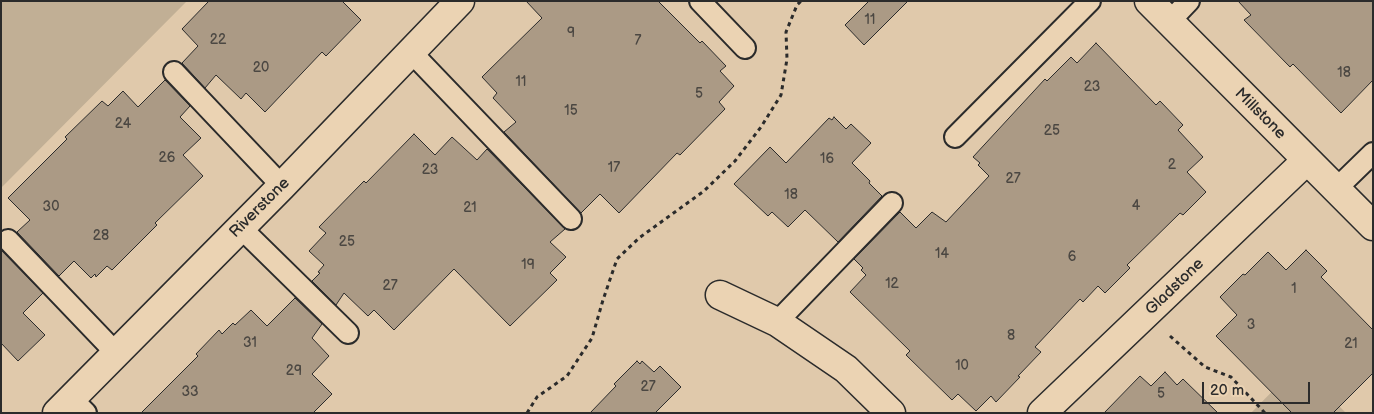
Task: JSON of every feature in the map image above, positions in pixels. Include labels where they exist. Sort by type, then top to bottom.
[{"type":"street","name":"Millstone","points":[[1149,1],[1373,226]]},
{"type":"street","name":"Riverstone","points":[[71,408],[116,353],[412,53],[454,4]]},
{"type":"street","name":"Gladstone","points":[[1042,413],[1307,160]]},
{"type":"street","points":[[720,295],[777,322],[846,369],[890,413]]},
{"type":"lane","points":[[700,1],[745,48]]},
{"type":"lane","points":[[955,137],[1090,1]]},
{"type":"lane","points":[[1169,22],[1189,1]]},
{"type":"lane","points":[[412,53],[571,218]]},
{"type":"lane","points":[[174,72],[282,186]]},
{"type":"lane","points":[[1336,189],[1373,153]]},
{"type":"lane","points":[[777,322],[892,203]]},
{"type":"lane","points":[[240,228],[348,333]]},
{"type":"lane","points":[[8,240],[116,353]]},
{"type":"path","points":[[526,413],[537,397],[567,376],[592,338],[602,300],[617,259],[639,238],[704,191],[735,161],[761,126],[781,95],[787,59],[786,32],[797,5],[801,1]]},
{"type":"path","points":[[1170,335],[1204,367],[1231,377],[1265,413]]},
{"type":"shaded area","points":[[1,1],[187,1],[1,188]]},
{"type":"shaded area","points":[[1298,365],[1346,413],[1251,413]]},
{"type":"building","points":[[209,1],[342,1],[361,20],[326,56],[322,52],[265,112],[246,93],[241,99],[216,75],[205,88],[182,63],[198,46],[182,29]]},
{"type":"building","points":[[526,1],[658,1],[726,66],[720,71],[734,86],[719,102],[725,109],[680,155],[677,153],[619,213],[600,194],[581,213],[504,132],[516,122],[493,98],[497,93],[482,77],[542,18]]},
{"type":"building","points":[[869,1],[908,1],[864,45],[845,25]]},
{"type":"building","points":[[1238,1],[1373,1],[1373,80],[1341,113],[1293,64],[1290,67],[1244,20],[1251,15]]},
{"type":"building","points":[[1096,43],[1156,105],[1160,101],[1183,125],[1178,130],[1203,157],[1187,172],[1206,192],[1183,215],[1180,213],[1127,265],[1130,268],[1105,293],[1098,286],[1083,302],[1080,299],[1035,347],[1041,352],[1018,376],[1020,377],[996,402],[991,396],[976,411],[958,394],[952,400],[906,355],[910,351],[850,292],[866,275],[861,270],[863,268],[854,259],[900,212],[916,228],[932,212],[946,222],[989,176],[973,157],[1045,79],[1047,81],[1071,57],[1077,63]]},
{"type":"building","points":[[165,80],[190,106],[180,117],[201,138],[183,155],[203,176],[155,223],[157,225],[112,270],[107,266],[96,277],[95,274],[91,278],[74,261],[59,276],[17,232],[30,220],[8,198],[67,139],[65,137],[102,101],[108,106],[123,91],[138,107]]},
{"type":"building","points":[[834,117],[846,129],[851,124],[871,143],[852,163],[882,196],[838,242],[805,210],[788,227],[772,212],[768,216],[734,184],[770,147],[786,163],[829,118],[832,120]]},
{"type":"building","points":[[414,134],[435,155],[452,137],[477,160],[487,149],[565,229],[550,242],[566,257],[550,273],[557,280],[510,326],[454,269],[394,330],[374,310],[368,316],[344,293],[336,305],[312,281],[320,273],[318,272],[324,265],[309,251],[326,233],[319,227]]},
{"type":"building","points":[[1,250],[43,293],[23,313],[45,335],[18,361],[1,343]]},
{"type":"building","points":[[1306,250],[1327,271],[1321,277],[1373,330],[1373,373],[1333,413],[1292,413],[1216,336],[1237,315],[1220,297],[1243,274],[1245,275],[1268,252],[1286,270]]},
{"type":"building","points":[[295,298],[322,324],[312,338],[329,356],[312,374],[332,394],[313,413],[141,413],[198,356],[196,354],[219,330],[222,334],[251,310],[267,326]]},
{"type":"building","points":[[637,361],[640,364],[642,361],[654,372],[660,366],[681,387],[655,413],[590,413],[616,386],[614,384]]},
{"type":"building","points":[[1165,372],[1177,385],[1183,379],[1218,413],[1104,413],[1140,376],[1151,386]]}]
